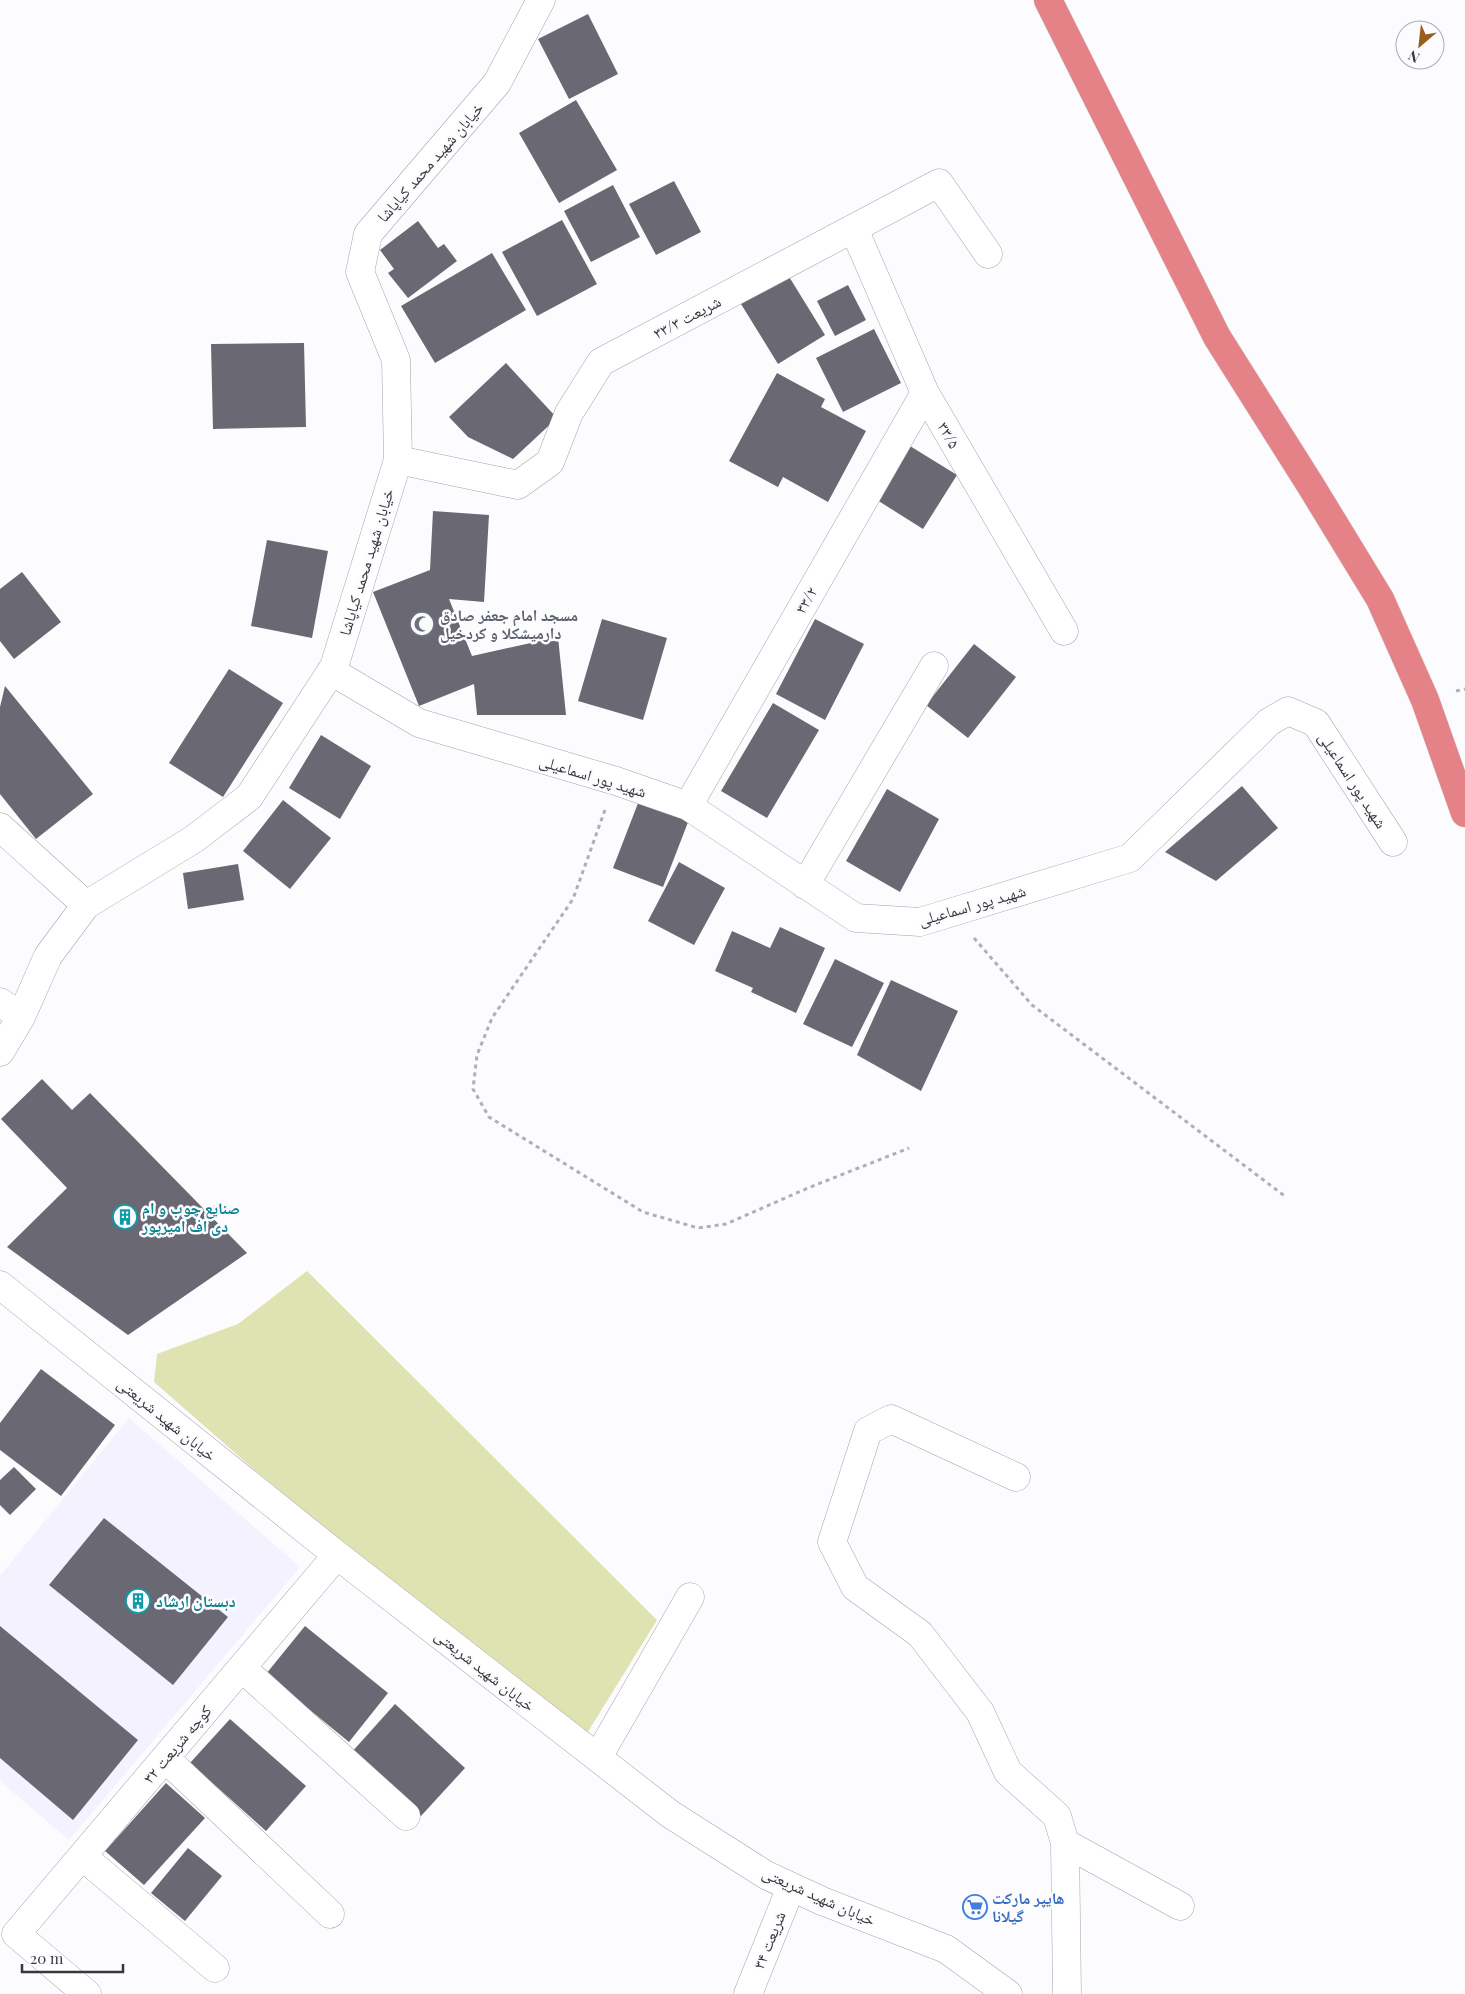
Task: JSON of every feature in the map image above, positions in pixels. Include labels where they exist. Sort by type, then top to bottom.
[{"type":"highway","points":[[1048,0],[1217,337],[1380,599],[1425,700],[1465,813]]},
{"type":"street","name":"خیابان شهید محمد کیاپاشا","points":[[0,1052],[10,1009],[86,905],[194,839],[249,797],[331,672],[398,460],[396,360],[360,272],[368,234],[497,83],[540,0]]},
{"type":"street","name":"شریعت ۳۳/۳","points":[[398,460],[518,485],[550,462],[569,413],[601,362],[939,183],[988,254]]},
{"type":"street","name":"۳۳/۵","points":[[854,229],[924,393],[1064,631]]},
{"type":"street","name":"۳۳/۲","points":[[688,806],[924,393]]},
{"type":"street","points":[[805,885],[934,666]]},
{"type":"street","name":"شهید پور اسماعیلی","points":[[331,672],[419,723],[616,781],[688,806],[856,918],[920,922],[1130,858],[1269,722],[1288,711],[1316,723],[1393,842]]},
{"type":"street","points":[[0,827],[86,905]]},
{"type":"street","name":"خیابان شهید شریعتی","points":[[0,1284],[337,1554],[670,1814],[766,1875],[791,1887],[946,1949],[1008,1994]]},
{"type":"street","points":[[1016,1478],[891,1420],[868,1431],[832,1542],[855,1587],[920,1634],[980,1712],[1008,1772],[1057,1816],[1066,1843],[1067,1994]]},
{"type":"street","name":"کوچه شریعت ۳۲","points":[[87,1994],[16,1934],[337,1554]]},
{"type":"street","points":[[598,1757],[690,1597]]},
{"type":"street","points":[[242,1668],[406,1816]]},
{"type":"street","points":[[165,1758],[330,1914]]},
{"type":"street","points":[[1066,1843],[1180,1906]]},
{"type":"street","points":[[82,1856],[215,1968]]},
{"type":"street","name":"شریعت ۳۴","points":[[748,1994],[791,1887]]},
{"type":"path","points":[[616,781],[573,899],[492,1018],[477,1055],[474,1090],[489,1117],[644,1212],[698,1228],[726,1224],[808,1188],[909,1148]]},
{"type":"path","points":[[952,913],[1032,1005],[1286,1197]]},
{"type":"shaded area","points":[[129,1418],[300,1567],[69,1840],[0,1781],[0,1576]]},
{"type":"green space","points":[[307,1271],[657,1620],[586,1735],[291,1502],[154,1382],[157,1354],[238,1324]]},
{"type":"building","points":[[588,14],[618,74],[569,99],[538,39]]},
{"type":"building","points":[[576,100],[617,170],[559,203],[519,133]]},
{"type":"building","points":[[674,181],[701,232],[656,255],[629,204]]},
{"type":"building","points":[[613,185],[640,237],[591,262],[564,211]]},
{"type":"building","points":[[562,220],[597,284],[537,316],[502,252]]},
{"type":"building","points":[[418,221],[438,248],[444,244],[457,261],[408,298],[388,273],[394,269],[380,250]]},
{"type":"building","points":[[492,253],[526,310],[435,363],[401,306]]},
{"type":"building","points":[[788,275],[825,335],[778,364],[741,304]]},
{"type":"building","points":[[848,285],[866,320],[835,336],[817,301]]},
{"type":"building","points":[[874,329],[901,383],[843,412],[816,358]]},
{"type":"building","points":[[304,343],[306,427],[213,429],[211,344]]},
{"type":"building","points":[[506,363],[557,418],[513,459],[468,437],[449,417]]},
{"type":"building","points":[[777,373],[825,399],[821,407],[866,431],[828,502],[783,477],[778,487],[729,461]]},
{"type":"building","points":[[910,446],[957,475],[923,529],[877,500]]},
{"type":"building","points":[[433,511],[489,515],[484,602],[449,599],[472,656],[558,637],[566,715],[477,715],[474,684],[419,706],[373,592],[430,570]]},
{"type":"building","points":[[267,540],[328,551],[312,638],[251,626]]},
{"type":"building","points":[[22,572],[61,622],[14,659],[0,641],[0,589]]},
{"type":"building","points":[[602,619],[667,638],[643,720],[578,701]]},
{"type":"building","points":[[815,619],[864,644],[825,720],[776,694]]},
{"type":"building","points":[[974,644],[1016,677],[968,738],[926,705]]},
{"type":"building","points":[[229,669],[283,703],[223,797],[169,763]]},
{"type":"building","points":[[5,686],[93,794],[36,839],[0,794],[0,707]]},
{"type":"building","points":[[773,703],[819,730],[767,818],[721,791]]},
{"type":"building","points":[[321,735],[371,766],[340,819],[289,788]]},
{"type":"building","points":[[1242,786],[1278,828],[1216,881],[1165,852]]},
{"type":"building","points":[[887,789],[939,819],[900,892],[846,861]]},
{"type":"building","points":[[640,798],[690,817],[663,887],[613,868]]},
{"type":"building","points":[[283,800],[331,838],[290,889],[243,851]]},
{"type":"building","points":[[679,862],[725,888],[694,945],[648,921]]},
{"type":"building","points":[[238,864],[244,900],[188,909],[183,873]]},
{"type":"building","points":[[780,927],[825,948],[796,1013],[751,992],[753,988],[715,971],[732,931],[770,948]]},
{"type":"building","points":[[835,959],[884,983],[852,1047],[803,1024]]},
{"type":"building","points":[[891,980],[958,1011],[921,1091],[857,1055]]},
{"type":"building","name":"صنایع چوب و ام دی اف امیرپور","points":[[42,1079],[72,1110],[90,1093],[247,1253],[128,1335],[7,1247],[67,1188],[1,1119]]},
{"type":"building","points":[[41,1369],[115,1425],[61,1496],[0,1450],[0,1423]]},
{"type":"building","points":[[14,1467],[36,1489],[10,1515],[0,1505],[0,1480]]},
{"type":"building","name":"دبستان ارشاد","points":[[104,1518],[228,1617],[173,1685],[49,1585]]},
{"type":"building","points":[[0,1626],[138,1740],[73,1820],[0,1758]]},
{"type":"building","points":[[305,1626],[388,1693],[349,1742],[266,1674]]},
{"type":"building","points":[[395,1704],[465,1768],[421,1816],[351,1753]]},
{"type":"building","points":[[230,1719],[306,1786],[266,1831],[190,1763]]},
{"type":"building","points":[[166,1783],[205,1818],[144,1885],[105,1851]]},
{"type":"building","points":[[188,1848],[222,1876],[185,1921],[151,1893]]},
{"type":"place","name":"مسجد امام جعفر صادق دارمیشکلا و کردخیل","points":[[422,624]]},
{"type":"place","name":"صنایع چوب و ام دی اف امیرپور","points":[[125,1217]]},
{"type":"place","name":"دبستان ارشاد","points":[[138,1601]]},
{"type":"place","name":"هایپر مارکت گیلانا","points":[[975,1907]]}]
